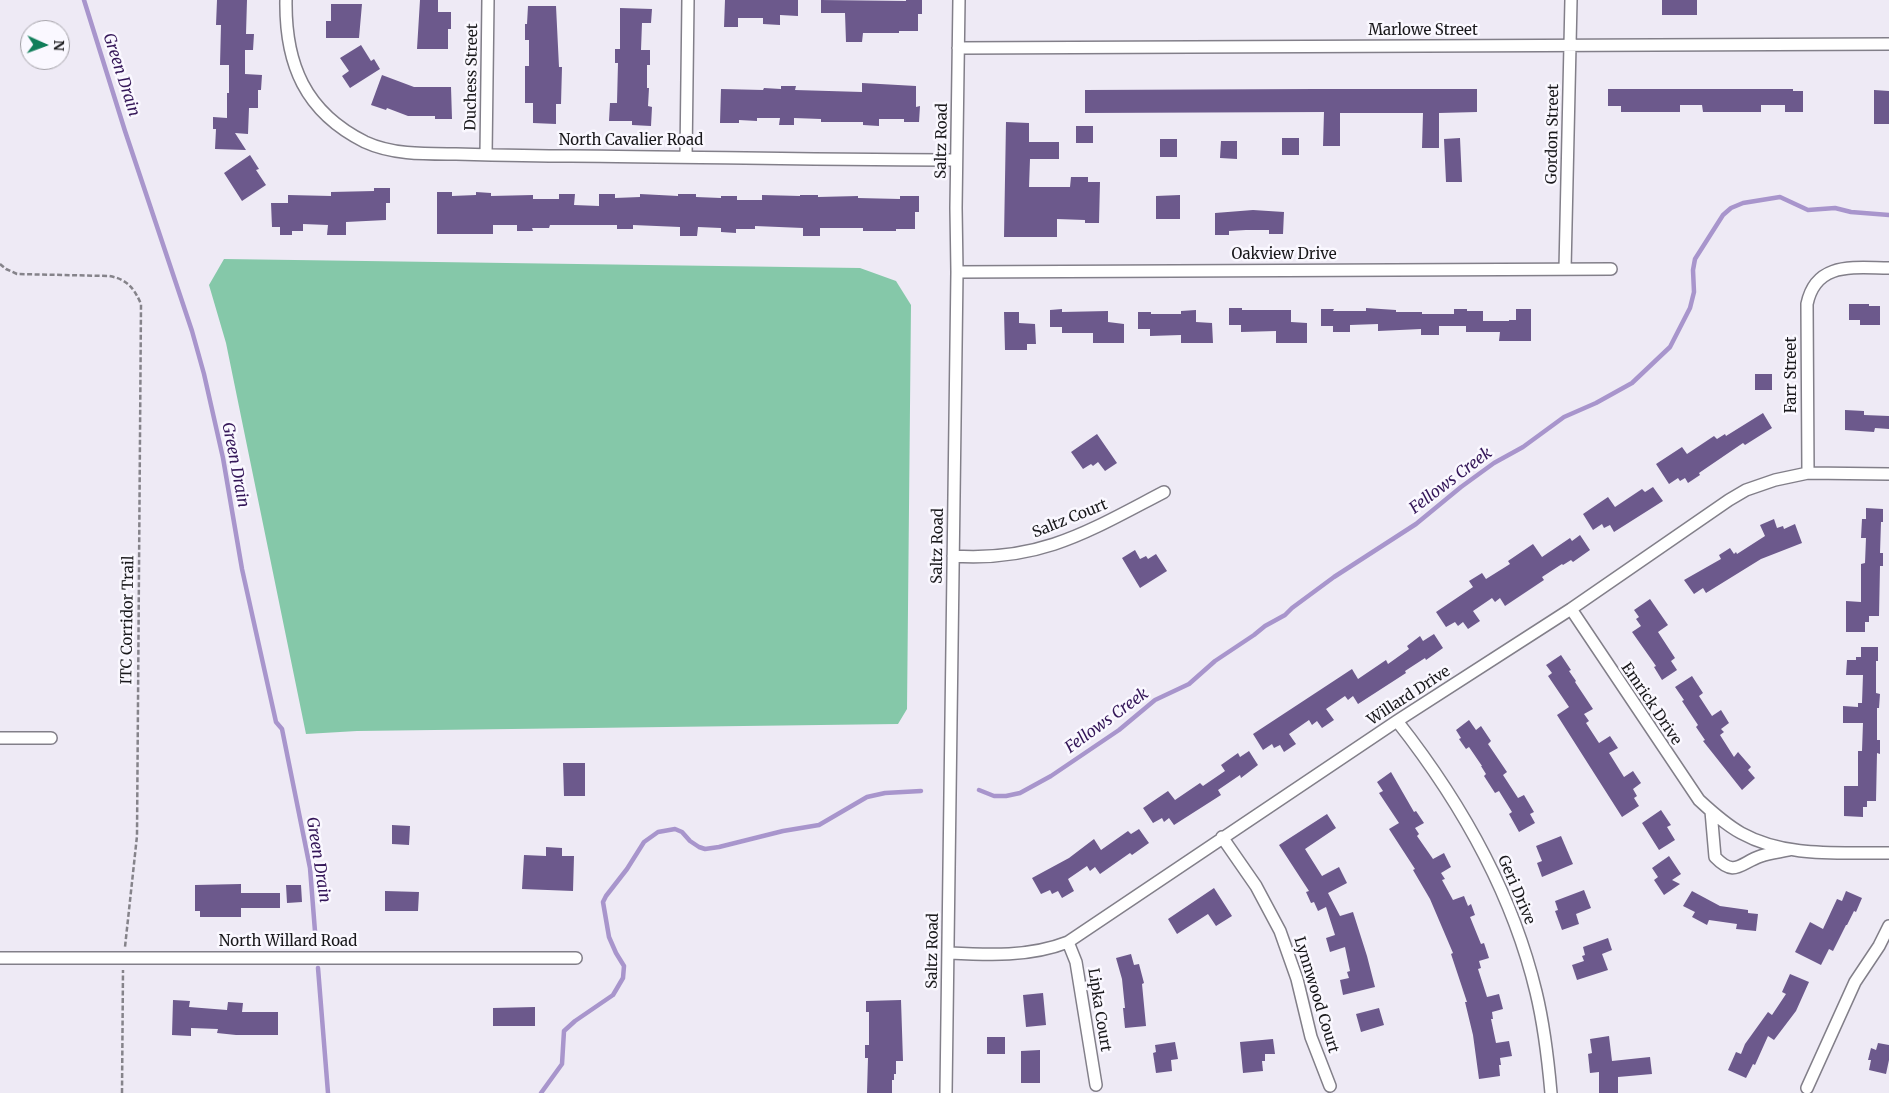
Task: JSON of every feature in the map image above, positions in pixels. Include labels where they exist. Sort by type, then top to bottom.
[{"type":"street","name":"North Cavalier Road","points":[[286,0],[287,31],[299,78],[319,107],[328,116],[348,132],[367,143],[386,149],[405,152],[486,155],[956,160]]},
{"type":"street","name":"Duchess Street","points":[[486,155],[488,0]]},
{"type":"street","points":[[686,156],[688,0]]},
{"type":"street","name":"Saltz Road","points":[[946,1093],[957,272],[958,0]]},
{"type":"street","name":"Gordon Street","points":[[1565,269],[1571,0]]},
{"type":"street","name":"Marlowe Street","points":[[958,48],[1889,44]]},
{"type":"street","name":"Farr Street","points":[[1808,473],[1807,304],[1809,294],[1818,281],[1831,272],[1841,269],[1889,268]]},
{"type":"street","name":"Oakview Drive","points":[[957,272],[1611,269]]},
{"type":"street","name":"Willard Drive","points":[[949,952],[976,954],[1024,953],[1049,949],[1068,942],[1222,837],[1570,609],[1721,505],[1746,490],[1775,480],[1808,473],[1889,474]]},
{"type":"street","name":"Saltz Court","points":[[953,556],[999,557],[1043,549],[1085,532],[1164,492]]},
{"type":"street","name":"Emrick Drive","points":[[1570,609],[1699,800],[1720,819],[1742,834],[1790,850]]},
{"type":"street","name":"Geri Drive","points":[[1397,721],[1438,775],[1468,823],[1512,915],[1522,942],[1536,992],[1547,1049],[1552,1093]]},
{"type":"street","points":[[0,738],[51,738]]},
{"type":"street","name":"Emrick Drive","points":[[1711,811],[1715,857],[1728,868],[1740,868],[1764,855],[1790,850],[1889,854]]},
{"type":"street","name":"Lynnwood Court","points":[[1222,837],[1256,886],[1280,931],[1298,979],[1311,1037],[1330,1086]]},
{"type":"street","points":[[1806,1088],[1855,982],[1879,946],[1889,926]]},
{"type":"street","name":"Lipka Court","points":[[1068,942],[1076,962],[1096,1085]]},
{"type":"street","name":"North Willard Road","points":[[0,958],[576,958]]},
{"type":"path","name":"ITC Corridor Trail","points":[[0,264],[17,274],[109,276],[118,278],[127,282],[135,290],[141,304],[137,836],[124,958],[122,1093]]},
{"type":"green space","points":[[224,259],[860,268],[896,281],[911,305],[907,709],[898,724],[357,731],[306,734],[226,343],[209,285]]},
{"type":"building","points":[[217,0],[247,0],[246,34],[254,34],[253,50],[245,50],[245,74],[262,75],[261,90],[258,90],[258,108],[249,108],[248,134],[235,133],[246,150],[215,149],[216,129],[213,129],[213,117],[227,118],[227,93],[229,93],[229,65],[220,65],[221,25],[216,25]]},
{"type":"building","points":[[420,0],[438,0],[438,12],[451,12],[451,29],[448,29],[448,49],[417,49]]},
{"type":"building","points":[[725,0],[798,0],[798,16],[780,15],[780,25],[763,24],[763,18],[738,18],[738,27],[724,27]]},
{"type":"building","points":[[821,0],[922,0],[922,14],[918,14],[918,31],[863,33],[862,42],[846,42],[845,13],[821,13]]},
{"type":"building","points":[[1662,0],[1697,0],[1697,15],[1662,15]]},
{"type":"building","points":[[331,4],[362,4],[359,38],[326,38],[326,21],[331,21]]},
{"type":"building","points":[[528,6],[556,6],[559,67],[562,67],[561,104],[556,104],[556,124],[533,123],[533,103],[525,103],[525,66],[529,66],[529,40],[525,40]]},
{"type":"building","points":[[620,8],[652,9],[651,23],[642,23],[641,50],[650,50],[650,65],[647,65],[647,88],[649,88],[648,106],[652,107],[651,126],[632,125],[632,121],[609,121],[610,103],[617,103],[618,63],[615,63],[615,49],[620,49]]},
{"type":"building","points":[[361,45],[371,61],[374,59],[380,69],[350,88],[342,76],[349,71],[340,58]]},
{"type":"building","points":[[382,75],[414,87],[451,87],[452,119],[435,119],[435,116],[408,116],[387,108],[386,110],[371,105]]},
{"type":"building","points":[[862,83],[916,86],[916,107],[920,106],[919,122],[904,122],[904,119],[879,119],[879,126],[863,125],[863,122],[821,122],[821,119],[794,118],[794,125],[779,125],[780,118],[757,118],[757,121],[739,120],[739,123],[720,123],[721,89],[763,90],[764,88],[781,89],[781,86],[796,86],[795,90],[862,92]]},
{"type":"building","points":[[1477,89],[1477,112],[1439,113],[1439,148],[1422,148],[1423,113],[1340,113],[1340,146],[1323,146],[1324,112],[1085,113],[1085,90]]},
{"type":"building","points":[[1608,89],[1793,89],[1793,91],[1803,91],[1803,112],[1785,112],[1785,105],[1761,105],[1761,112],[1703,112],[1702,105],[1680,105],[1680,112],[1621,112],[1621,106],[1608,106]]},
{"type":"building","points":[[1874,90],[1889,91],[1889,124],[1874,124]]},
{"type":"building","points":[[1006,122],[1029,123],[1029,142],[1059,142],[1059,159],[1030,159],[1029,187],[1070,187],[1071,177],[1088,177],[1088,182],[1100,182],[1099,223],[1085,223],[1085,220],[1057,219],[1057,237],[1004,237]]},
{"type":"building","points":[[1076,126],[1093,126],[1093,143],[1076,143]]},
{"type":"building","points":[[1282,138],[1299,138],[1299,155],[1282,155]]},
{"type":"building","points":[[1460,138],[1462,182],[1446,182],[1444,139]]},
{"type":"building","points":[[1160,139],[1177,139],[1177,157],[1160,157]]},
{"type":"building","points":[[1221,141],[1237,141],[1237,159],[1220,158]]},
{"type":"building","points":[[250,155],[259,169],[256,170],[266,185],[242,201],[224,173]]},
{"type":"building","points":[[374,188],[390,188],[390,203],[386,203],[386,220],[346,222],[346,235],[327,235],[328,225],[303,224],[303,231],[292,231],[292,235],[280,235],[280,227],[272,227],[271,203],[288,203],[288,195],[331,196],[331,192],[374,191]]},
{"type":"building","points":[[437,192],[452,192],[452,196],[476,195],[476,192],[491,193],[491,196],[533,195],[533,199],[559,199],[559,194],[575,194],[574,205],[599,206],[599,194],[615,194],[615,198],[640,197],[640,194],[678,196],[678,194],[696,194],[696,197],[721,198],[721,196],[737,196],[737,200],[762,200],[762,195],[858,196],[858,198],[900,199],[900,196],[919,196],[919,212],[915,212],[915,229],[863,231],[863,228],[820,228],[820,236],[803,236],[803,228],[755,226],[755,229],[736,229],[736,233],[721,232],[721,228],[698,227],[697,236],[680,236],[680,227],[633,225],[633,229],[617,229],[617,225],[550,225],[549,228],[532,228],[533,231],[517,231],[517,225],[493,225],[493,234],[437,234]]},
{"type":"building","points":[[1180,195],[1180,219],[1156,219],[1156,196]]},
{"type":"building","points":[[1253,210],[1284,212],[1283,234],[1269,234],[1269,230],[1246,230],[1229,231],[1229,235],[1215,235],[1215,213]]},
{"type":"building","points":[[1849,304],[1880,306],[1880,325],[1860,325],[1860,320],[1849,320]]},
{"type":"building","points":[[1229,308],[1242,308],[1242,310],[1291,310],[1291,322],[1307,323],[1307,343],[1276,343],[1276,331],[1241,332],[1241,325],[1229,325]]},
{"type":"building","points":[[1366,308],[1396,310],[1396,312],[1422,312],[1422,314],[1454,314],[1454,309],[1467,309],[1467,311],[1483,311],[1483,321],[1516,320],[1516,309],[1531,309],[1531,341],[1499,341],[1500,332],[1466,332],[1466,326],[1439,326],[1439,335],[1421,335],[1421,329],[1378,331],[1378,324],[1350,325],[1350,332],[1333,332],[1333,326],[1321,326],[1321,309],[1366,311]]},
{"type":"building","points":[[1062,309],[1062,312],[1108,311],[1108,322],[1124,324],[1124,343],[1093,343],[1093,333],[1062,333],[1062,327],[1050,327],[1050,310]]},
{"type":"building","points":[[1196,310],[1196,322],[1212,323],[1213,343],[1181,343],[1181,335],[1150,336],[1150,329],[1138,329],[1138,312],[1181,314],[1181,311]]},
{"type":"building","points":[[1004,312],[1019,312],[1019,323],[1035,324],[1036,344],[1027,344],[1027,350],[1005,350]]},
{"type":"building","points":[[1755,374],[1772,374],[1772,390],[1755,390]]},
{"type":"building","points":[[1845,410],[1864,411],[1864,415],[1889,416],[1889,429],[1875,428],[1874,432],[1845,430]]},
{"type":"building","points":[[1763,413],[1772,428],[1745,445],[1743,443],[1699,473],[1700,475],[1688,483],[1685,478],[1680,481],[1678,478],[1669,484],[1656,464],[1682,447],[1687,454],[1714,436],[1717,439],[1725,434],[1726,436]]},
{"type":"building","points":[[1097,434],[1117,463],[1105,471],[1098,462],[1093,466],[1091,464],[1083,469],[1071,452]]},
{"type":"building","points":[[1653,487],[1663,501],[1614,532],[1610,525],[1604,528],[1602,524],[1593,530],[1583,514],[1608,497],[1615,507],[1642,489],[1645,492]]},
{"type":"building","points":[[1866,508],[1883,509],[1880,553],[1883,553],[1883,566],[1880,566],[1879,616],[1869,616],[1869,622],[1865,622],[1865,632],[1846,632],[1846,601],[1861,602],[1861,564],[1865,563],[1866,538],[1861,538],[1862,519],[1866,519]]},
{"type":"building","points":[[1774,519],[1777,528],[1783,526],[1784,529],[1795,524],[1802,543],[1761,559],[1706,593],[1703,588],[1694,594],[1684,580],[1721,559],[1719,555],[1730,548],[1734,554],[1736,552],[1737,554],[1765,536],[1760,525]]},
{"type":"building","points":[[1580,535],[1590,550],[1573,562],[1571,560],[1562,564],[1542,577],[1544,580],[1505,606],[1500,598],[1495,602],[1492,598],[1473,611],[1480,621],[1468,629],[1463,622],[1458,626],[1455,622],[1446,627],[1436,612],[1473,587],[1469,581],[1482,573],[1486,579],[1510,564],[1508,561],[1533,544],[1542,557],[1570,538],[1572,541]]},
{"type":"building","points":[[1135,550],[1140,559],[1146,556],[1148,559],[1156,554],[1167,571],[1140,588],[1122,558]]},
{"type":"building","points":[[1650,599],[1668,625],[1658,632],[1675,658],[1671,661],[1677,670],[1662,680],[1654,667],[1656,666],[1632,632],[1641,626],[1636,619],[1639,617],[1634,610]]},
{"type":"building","points":[[1434,634],[1443,648],[1405,671],[1406,673],[1358,704],[1353,696],[1348,700],[1345,696],[1326,709],[1334,720],[1322,728],[1317,721],[1312,725],[1309,720],[1289,734],[1296,744],[1284,752],[1280,745],[1274,748],[1272,744],[1263,750],[1253,734],[1352,669],[1358,679],[1386,660],[1388,664],[1409,649],[1407,646],[1420,636],[1423,641]]},
{"type":"building","points":[[1861,647],[1878,647],[1876,693],[1880,694],[1879,708],[1877,708],[1877,740],[1880,740],[1880,754],[1877,753],[1876,801],[1867,801],[1867,807],[1863,807],[1863,817],[1844,816],[1844,786],[1858,786],[1858,751],[1862,751],[1863,723],[1843,723],[1843,706],[1858,707],[1858,703],[1862,703],[1863,675],[1846,675],[1847,660],[1856,660],[1856,657],[1861,657]]},
{"type":"building","points":[[1561,655],[1571,670],[1569,671],[1575,682],[1593,709],[1584,714],[1589,721],[1586,723],[1599,743],[1610,736],[1618,748],[1609,753],[1624,777],[1633,771],[1641,783],[1633,789],[1637,796],[1634,798],[1639,806],[1622,817],[1557,715],[1569,707],[1548,676],[1552,673],[1546,665]]},
{"type":"building","points":[[1692,676],[1703,693],[1699,696],[1712,716],[1721,710],[1729,723],[1721,729],[1724,732],[1720,735],[1734,757],[1738,752],[1751,767],[1748,770],[1755,778],[1742,790],[1703,741],[1705,740],[1696,727],[1698,725],[1675,687]]},
{"type":"building","points":[[1469,720],[1476,730],[1481,726],[1491,741],[1488,744],[1507,772],[1503,775],[1518,798],[1524,795],[1534,812],[1530,814],[1535,823],[1519,832],[1509,814],[1512,812],[1499,791],[1495,793],[1484,776],[1486,774],[1482,766],[1469,747],[1466,749],[1459,739],[1461,738],[1456,730]]},
{"type":"building","points":[[1249,751],[1258,765],[1241,778],[1240,775],[1218,790],[1221,795],[1174,825],[1169,818],[1164,822],[1162,818],[1153,823],[1143,808],[1168,791],[1175,800],[1200,783],[1203,786],[1225,771],[1221,765],[1238,753],[1240,757]]},
{"type":"building","points":[[563,763],[585,763],[585,796],[564,796]]},
{"type":"building","points":[[1391,772],[1414,812],[1416,811],[1424,823],[1415,828],[1419,834],[1417,836],[1433,859],[1444,853],[1451,867],[1441,873],[1445,879],[1442,880],[1453,900],[1464,896],[1468,906],[1471,904],[1475,915],[1470,917],[1481,944],[1484,943],[1489,958],[1479,961],[1481,968],[1478,969],[1487,997],[1499,994],[1503,1009],[1492,1012],[1493,1019],[1491,1019],[1496,1043],[1509,1041],[1512,1056],[1500,1058],[1500,1076],[1479,1079],[1473,1035],[1465,1002],[1467,1002],[1451,954],[1453,953],[1430,899],[1413,870],[1415,869],[1389,829],[1399,823],[1379,793],[1383,791],[1377,782]]},
{"type":"building","points":[[1661,810],[1671,825],[1667,827],[1675,840],[1659,850],[1642,823]]},
{"type":"building","points":[[1327,814],[1336,828],[1305,849],[1322,876],[1339,867],[1347,883],[1328,893],[1340,916],[1353,912],[1375,987],[1343,995],[1340,980],[1349,978],[1347,972],[1350,971],[1345,947],[1330,952],[1326,938],[1335,935],[1326,907],[1318,911],[1314,902],[1311,903],[1306,892],[1309,891],[1279,845]]},
{"type":"building","points":[[392,825],[410,826],[409,845],[392,844]]},
{"type":"building","points":[[1139,829],[1149,843],[1132,855],[1130,853],[1100,874],[1095,867],[1090,871],[1087,866],[1068,879],[1074,891],[1062,898],[1058,891],[1052,894],[1050,890],[1041,894],[1032,878],[1069,858],[1094,839],[1101,850],[1128,831],[1131,834]]},
{"type":"building","points":[[1561,836],[1573,864],[1542,877],[1537,863],[1542,861],[1536,846]]},
{"type":"building","points":[[546,847],[562,848],[562,856],[574,856],[573,891],[522,889],[524,855],[546,856]]},
{"type":"building","points":[[1669,856],[1681,874],[1672,880],[1680,884],[1664,895],[1654,880],[1658,877],[1652,868]]},
{"type":"building","points":[[241,884],[241,893],[280,893],[280,908],[241,908],[241,917],[200,917],[200,911],[195,911],[195,885]]},
{"type":"building","points":[[286,885],[301,885],[302,902],[287,903]]},
{"type":"building","points":[[1214,888],[1232,916],[1216,926],[1208,914],[1177,934],[1168,919]]},
{"type":"building","points":[[1584,890],[1591,908],[1576,914],[1579,924],[1562,930],[1555,911],[1558,910],[1555,901]]},
{"type":"building","points":[[385,891],[419,892],[418,911],[385,911]]},
{"type":"building","points":[[1692,891],[1720,906],[1748,910],[1748,913],[1758,914],[1756,931],[1736,929],[1737,924],[1709,920],[1707,925],[1692,917],[1695,912],[1683,906]]},
{"type":"building","points":[[1846,891],[1862,898],[1833,951],[1829,949],[1821,965],[1795,952],[1810,922],[1823,929],[1837,899],[1842,901]]},
{"type":"building","points":[[1608,938],[1612,950],[1602,954],[1608,970],[1577,980],[1572,965],[1584,961],[1582,956],[1585,955],[1583,947]]},
{"type":"building","points":[[1131,954],[1134,965],[1139,964],[1144,983],[1142,984],[1146,1026],[1125,1028],[1122,979],[1116,958]]},
{"type":"building","points":[[1790,974],[1809,982],[1796,1011],[1774,1040],[1768,1036],[1755,1065],[1753,1064],[1746,1078],[1728,1070],[1736,1052],[1741,1054],[1745,1044],[1768,1012],[1772,1015],[1786,994],[1782,992]]},
{"type":"building","points":[[1043,993],[1046,1025],[1026,1027],[1023,995]]},
{"type":"building","points":[[173,1000],[190,1001],[189,1007],[227,1010],[228,1002],[243,1003],[242,1012],[278,1012],[278,1035],[236,1035],[217,1033],[218,1029],[191,1028],[191,1036],[172,1035]]},
{"type":"building","points":[[901,1000],[903,1061],[896,1061],[896,1074],[894,1074],[894,1080],[892,1080],[892,1093],[867,1093],[868,1058],[865,1058],[865,1045],[869,1045],[869,1012],[866,1012],[866,1001]]},
{"type":"building","points":[[535,1007],[535,1026],[493,1026],[493,1008]]},
{"type":"building","points":[[1379,1008],[1384,1025],[1361,1032],[1356,1014]]},
{"type":"building","points":[[1609,1036],[1612,1061],[1650,1057],[1652,1074],[1618,1077],[1618,1093],[1599,1093],[1599,1072],[1590,1073],[1588,1054],[1592,1053],[1590,1039]]},
{"type":"building","points":[[987,1037],[1005,1037],[1005,1054],[987,1054]]},
{"type":"building","points":[[1273,1039],[1275,1054],[1265,1054],[1265,1061],[1262,1061],[1263,1071],[1243,1073],[1240,1042]]},
{"type":"building","points":[[1175,1042],[1178,1059],[1171,1060],[1172,1071],[1156,1073],[1153,1053],[1156,1052],[1155,1045]]},
{"type":"building","points":[[1878,1043],[1889,1045],[1889,1060],[1886,1074],[1869,1070],[1871,1060],[1868,1060],[1871,1048],[1876,1050]]},
{"type":"building","points":[[1040,1050],[1040,1083],[1021,1083],[1021,1051]]},
{"type":"waterway","name":"Green Drain","points":[[84,0],[125,131],[192,331],[204,374],[223,458],[242,569],[276,722],[282,729],[310,868],[316,944]]},
{"type":"waterway","name":"Fellows Creek","points":[[979,790],[994,796],[1006,796],[1020,793],[1051,776],[1119,730],[1155,700],[1189,684],[1215,661],[1265,626],[1285,615],[1334,577],[1416,524],[1494,463],[1523,447],[1564,417],[1596,403],[1632,383],[1670,347],[1690,308],[1694,292],[1693,270],[1695,259],[1723,215],[1731,208],[1743,203],[1780,197],[1808,210],[1835,208],[1851,212],[1889,215]]},
{"type":"waterway","name":"Fellows Creek","points":[[541,1093],[562,1064],[564,1031],[575,1021],[613,995],[623,978],[624,966],[609,937],[603,902],[644,842],[658,832],[675,829],[682,832],[699,847],[705,849],[719,847],[783,831],[819,825],[867,797],[885,793],[921,791]]},
{"type":"waterway","name":"Green Drain","points":[[318,968],[328,1093]]}]
